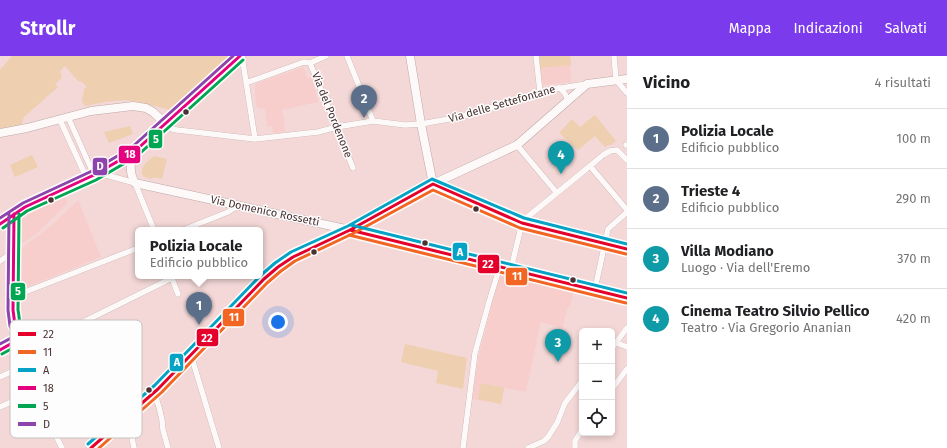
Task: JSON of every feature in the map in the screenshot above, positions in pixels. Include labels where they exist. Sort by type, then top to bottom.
[{"type":"main road","points":[[135,183],[130,168],[134,152],[241,56]]},
{"type":"main road","points":[[410,56],[433,184]]},
{"type":"main road","name":"Via delle Settefontane","points":[[587,84],[627,79]]},
{"type":"main road","points":[[142,403],[278,266],[293,257],[350,230],[433,184],[517,145],[587,84]]},
{"type":"main road","points":[[0,133],[60,120],[91,111],[133,106],[146,108],[153,112],[166,124]]},
{"type":"main road","name":"Via Domenico Rossetti","points":[[135,183],[350,230],[627,298]]},
{"type":"main road","points":[[433,184],[522,223],[627,249]]},
{"type":"main road","points":[[372,218],[369,226],[375,236]]},
{"type":"main road","points":[[91,448],[102,438]]},
{"type":"street","points":[[241,56],[255,139]]},
{"type":"street","points":[[246,83],[304,62],[310,63],[326,56]]},
{"type":"street","points":[[347,56],[373,121]]},
{"type":"street","points":[[536,56],[540,92]]},
{"type":"street","points":[[614,56],[616,80],[627,93]]},
{"type":"street","name":"Via del Pordenone","points":[[310,63],[353,168]]},
{"type":"street","name":"Via delle Settefontane","points":[[166,124],[172,129],[177,130],[255,139],[318,132],[373,121],[405,125],[421,124],[460,117],[540,92],[587,84]]},
{"type":"street","points":[[559,88],[565,92],[567,101]]},
{"type":"street","points":[[68,117],[96,174]]},
{"type":"street","points":[[60,120],[87,179]]},
{"type":"street","points":[[517,145],[557,193]]},
{"type":"street","points":[[511,269],[522,223],[525,219],[607,152],[617,150],[627,160]]},
{"type":"street","points":[[0,224],[25,208],[87,179],[134,152]]},
{"type":"street","points":[[590,166],[627,211],[608,229],[595,289]]},
{"type":"street","points":[[96,174],[135,183],[153,227]]},
{"type":"street","points":[[190,227],[228,212],[238,206]]},
{"type":"street","points":[[14,214],[13,310],[14,320]]},
{"type":"street","points":[[13,296],[135,249]]},
{"type":"street","points":[[0,261],[13,252]]},
{"type":"street","points":[[463,448],[475,353],[500,266]]},
{"type":"street","points":[[87,320],[168,279]]},
{"type":"street","points":[[173,279],[178,294]]},
{"type":"street","points":[[627,328],[617,343],[627,347]]},
{"type":"street","points":[[0,350],[10,344]]},
{"type":"street","points":[[191,354],[219,448]]},
{"type":"street","points":[[615,385],[627,369]]},
{"type":"street","points":[[0,377],[10,372]]},
{"type":"street","points":[[528,448],[537,446],[548,437],[557,423],[565,403],[579,385]]},
{"type":"street","points":[[154,392],[159,407],[168,448]]},
{"type":"street","points":[[0,407],[10,402]]},
{"type":"street","points":[[575,448],[575,441],[579,435]]},
{"type":"street","points":[[57,438],[62,448]]},
{"type":"street","points":[[132,438],[134,448]]},
{"type":"shaded area","points":[[12,56],[235,56],[177,107],[170,110],[139,102],[124,100],[85,106],[82,99],[84,89],[87,87],[82,82],[78,81],[65,66],[60,71],[62,78],[55,84],[58,87],[24,117],[21,125],[0,130],[0,70]]},
{"type":"shaded area","points":[[539,56],[570,56],[571,65],[540,68]]},
{"type":"shaded area","points":[[570,56],[571,82],[543,85],[540,68]]},
{"type":"shaded area","points":[[304,67],[307,78],[314,76],[313,81],[318,102],[282,110],[285,132],[273,133],[272,126],[267,127],[265,109],[257,108],[255,85]]},
{"type":"shaded area","points":[[595,115],[616,141],[611,145],[605,147],[595,136],[578,150],[559,133],[572,119],[580,127]]},
{"type":"shaded area","points":[[130,126],[133,134],[109,143],[104,132]]},
{"type":"shaded area","points":[[32,155],[38,167],[15,177],[10,165]]},
{"type":"shaded area","points":[[154,156],[167,159],[162,179],[153,177],[152,179],[142,175],[142,169]]},
{"type":"shaded area","points":[[65,196],[68,203],[36,234],[19,246],[19,220],[27,217],[26,214]]},
{"type":"shaded area","points":[[78,200],[101,257],[17,290],[19,250],[52,225]]},
{"type":"shaded area","points":[[501,274],[574,289],[570,307],[568,307],[562,328],[541,322],[526,392],[504,388],[501,404],[471,399],[479,355],[498,278]]},
{"type":"shaded area","points":[[405,344],[467,358],[463,389],[436,383],[438,371],[401,362]]},
{"type":"shaded area","points":[[481,383],[504,388],[501,404],[478,399]]},
{"type":"transit line","name":"D","points":[[0,218],[23,203],[92,171],[131,148],[233,56]]},
{"type":"transit line","name":"18","points":[[0,224],[25,207],[94,175],[134,152],[240,56]]},
{"type":"transit line","name":"5","points":[[3,228],[27,211],[96,180],[137,156],[243,60]]},
{"type":"transit line","name":"A","points":[[263,273],[291,252],[348,226],[432,179],[524,218],[627,244]]},
{"type":"transit line","name":"22","points":[[142,403],[158,389],[264,279],[278,267],[293,257],[350,230],[433,184],[522,223],[627,249]]},
{"type":"transit line","name":"11","points":[[142,410],[162,392],[267,283],[281,271],[295,261],[352,234],[433,190],[520,228],[626,254]]},
{"type":"transit line","name":"D","points":[[9,214],[8,310],[10,326]]},
{"type":"transit line","name":"18","points":[[14,214],[13,310],[14,320]]},
{"type":"transit line","name":"5","points":[[19,214],[18,310],[20,320]]},
{"type":"transit line","name":"A","points":[[351,225],[627,293]]},
{"type":"transit line","name":"22","points":[[350,230],[627,298]]},
{"type":"transit line","name":"11","points":[[349,235],[626,303]]},
{"type":"transit line","name":"A","points":[[142,396],[155,385],[257,279]]},
{"type":"transit line","name":"D","points":[[0,344],[10,339]]},
{"type":"transit line","name":"18","points":[[0,350],[10,344]]},
{"type":"transit line","name":"5","points":[[2,354],[10,350]]},
{"type":"transit line","name":"A","points":[[88,444],[95,438]]},
{"type":"transit line","name":"22","points":[[91,448],[102,438]]},
{"type":"transit line","name":"11","points":[[99,448],[110,438]]},
{"type":"place","name":"Trieste 4","points":[[364,118]]},
{"type":"place","name":"Cinema Teatro Silvio Pellico","points":[[561,174]]},
{"type":"place","name":"Polizia Locale","points":[[199,325]]},
{"type":"place","name":"Villa Modiano","points":[[558,362]]}]
